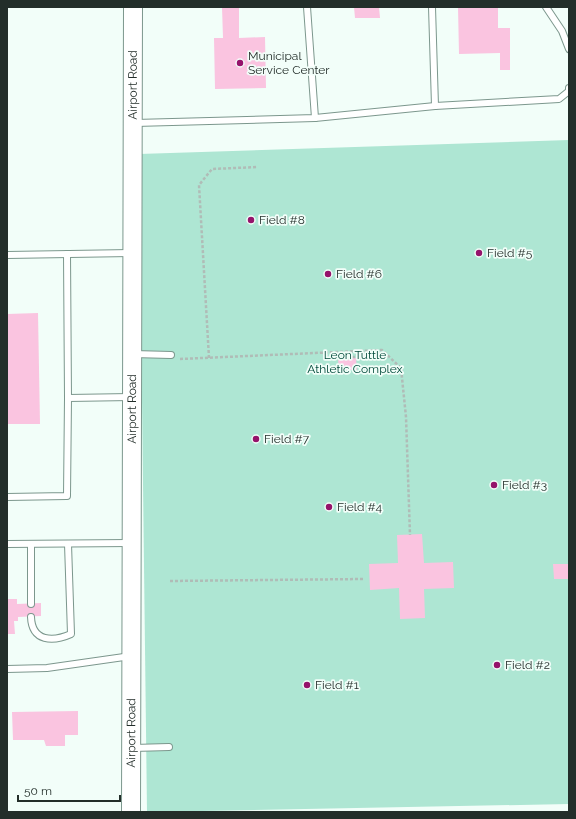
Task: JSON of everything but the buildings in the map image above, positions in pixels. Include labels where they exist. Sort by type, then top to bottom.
[{"type":"street","name":"Airport Road","points":[[132,812],[133,7]]},
{"type":"lane","points":[[306,7],[315,118]]},
{"type":"lane","points":[[432,7],[435,106]]},
{"type":"lane","points":[[546,7],[562,31],[569,49]]},
{"type":"lane","points":[[133,123],[315,118],[435,106],[559,99],[569,91],[569,88]]},
{"type":"lane","points":[[7,255],[132,253]]},
{"type":"lane","points":[[7,497],[67,496],[67,254]]},
{"type":"lane","points":[[132,354],[171,355]]},
{"type":"lane","points":[[68,398],[132,397]]},
{"type":"lane","points":[[7,544],[132,543]]},
{"type":"lane","points":[[31,544],[31,604]]},
{"type":"lane","points":[[31,617],[36,633],[46,639],[58,640],[70,634],[68,544]]},
{"type":"lane","points":[[7,669],[47,668],[132,656]]},
{"type":"lane","points":[[132,748],[169,747]]},
{"type":"path","points":[[209,358],[199,184],[212,169],[258,167]]},
{"type":"path","points":[[178,359],[382,350],[401,368],[406,417],[410,535]]},
{"type":"path","points":[[352,357],[363,357],[363,351]]},
{"type":"path","points":[[346,352],[347,358]]},
{"type":"path","points":[[170,581],[365,579]]},
{"type":"green space","name":"Leon Tuttle Athletic Complex","points":[[569,140],[569,804],[147,812],[139,154]]},
{"type":"place","name":"Municipal Service Center","points":[[240,63]]},
{"type":"place","name":"Field #8","points":[[251,220]]},
{"type":"place","name":"Field #5","points":[[479,253]]},
{"type":"place","name":"Field #6","points":[[328,274]]},
{"type":"place","name":"Field #7","points":[[256,439]]},
{"type":"place","name":"Field #3","points":[[494,485]]},
{"type":"place","name":"Field #4","points":[[329,507]]},
{"type":"place","name":"Field #2","points":[[497,665]]},
{"type":"place","name":"Field #1","points":[[307,685]]}]
